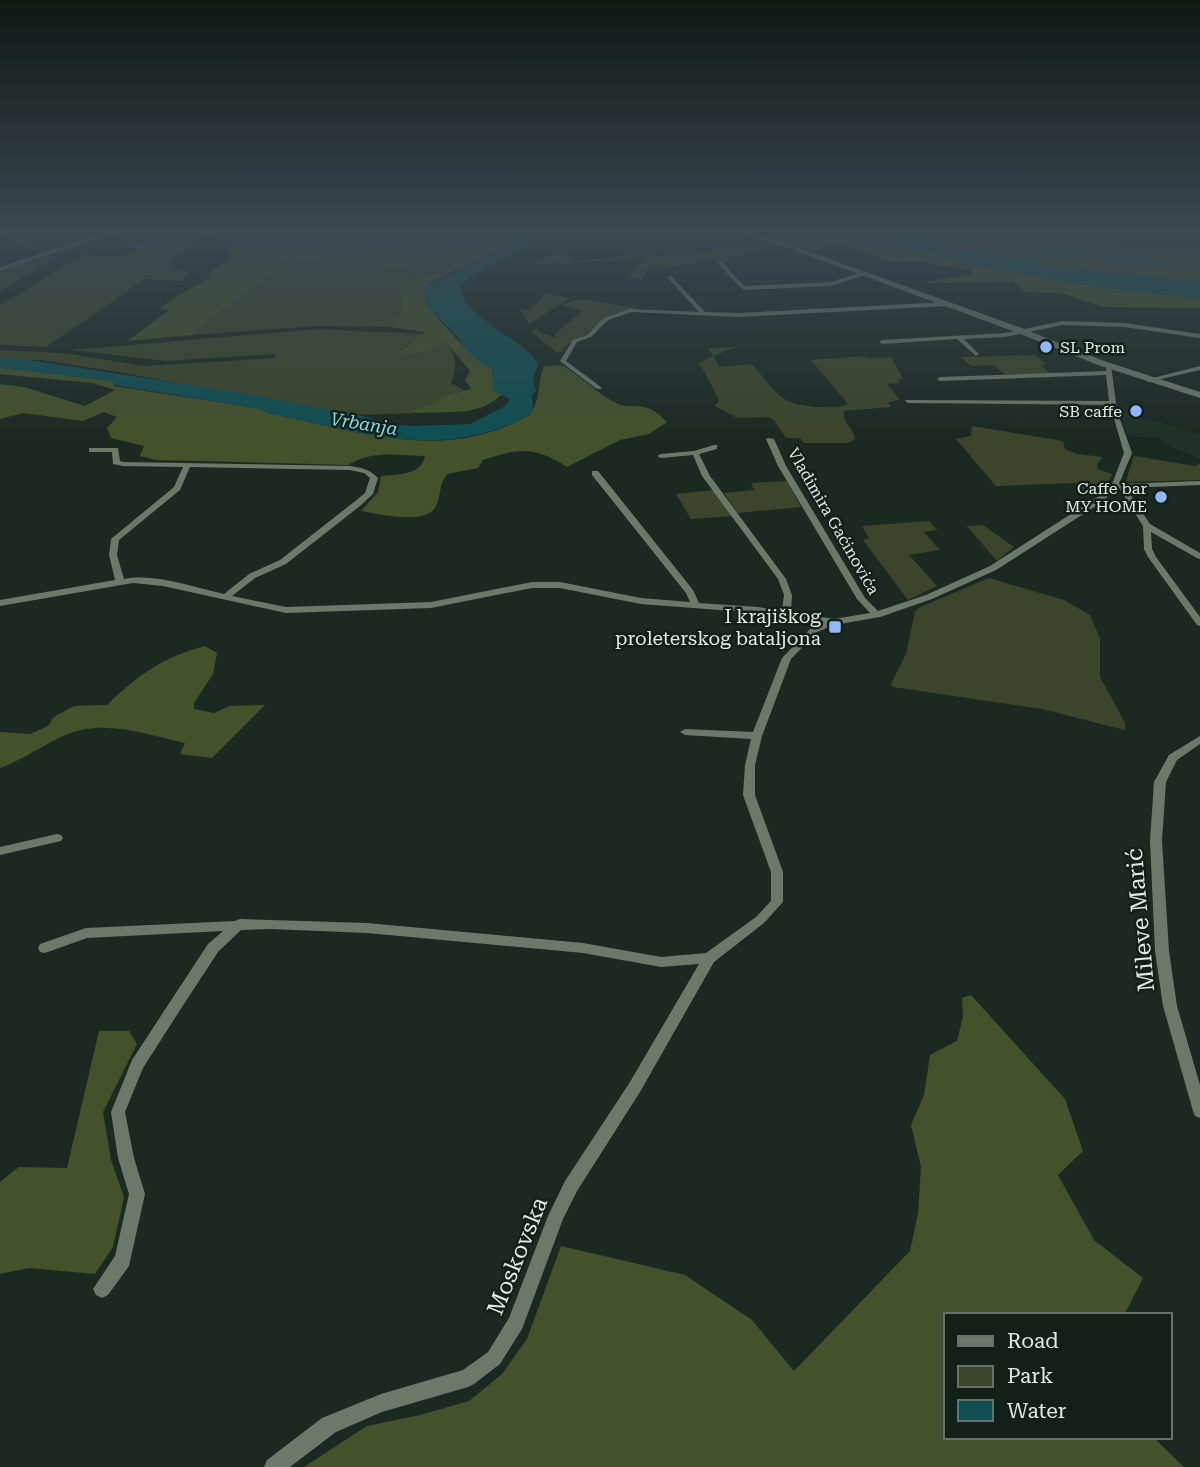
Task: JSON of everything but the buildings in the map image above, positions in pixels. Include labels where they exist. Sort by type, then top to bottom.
[{"type":"street","points":[[690,298],[704,313]]},
{"type":"street","points":[[932,298],[1024,332],[1108,369],[1200,395]]},
{"type":"street","points":[[599,388],[563,361],[575,341],[589,336],[606,319],[625,311],[775,314],[947,304]]},
{"type":"street","points":[[882,342],[1024,332],[1049,324],[1075,323],[1124,325],[1200,336]]},
{"type":"street","points":[[959,338],[976,354]]},
{"type":"street","points":[[1148,380],[1200,368]]},
{"type":"street","points":[[940,379],[1108,369]]},
{"type":"street","points":[[1108,369],[1112,403],[1128,453],[1119,486]]},
{"type":"street","points":[[908,401],[1112,403]]},
{"type":"street","name":"Vladimira Gaćinovića","points":[[770,439],[782,466],[861,599],[877,615]]},
{"type":"street","points":[[662,456],[695,453],[714,447]]},
{"type":"street","points":[[92,450],[115,450],[115,460],[119,464],[350,468],[366,471],[374,478],[369,494],[357,504],[284,562],[252,576],[225,597]]},
{"type":"street","points":[[695,453],[706,475],[782,579],[788,596],[786,614]]},
{"type":"street","points":[[120,581],[114,562],[115,539],[177,488],[187,467]]},
{"type":"street","points":[[595,473],[690,592],[695,603]]},
{"type":"street","points":[[0,603],[120,581],[163,583],[286,610],[431,605],[532,585],[560,585],[641,601],[695,603],[786,614],[809,624],[834,622],[877,615],[929,597],[993,568],[1119,486],[1200,483]]},
{"type":"street","points":[[1119,486],[1147,526],[1200,556]]},
{"type":"street","points":[[1147,526],[1148,549],[1152,557],[1200,623]]},
{"type":"street","name":"Moskovska","points":[[274,1467],[329,1425],[381,1403],[468,1378],[494,1358],[516,1323],[556,1216],[571,1186],[635,1087],[709,958],[773,908],[779,894],[777,872],[749,795],[750,765],[757,736],[787,658],[809,624],[834,622]]},
{"type":"street","points":[[685,732],[757,736]]},
{"type":"street","name":"Mileve Marić","points":[[1200,739],[1174,758],[1160,782],[1156,812],[1156,852],[1162,951],[1170,1006],[1200,1111]]},
{"type":"street","points":[[0,851],[57,838]]},
{"type":"street","points":[[102,1289],[123,1260],[137,1194],[126,1158],[118,1112],[137,1065],[177,1003],[214,948],[240,923]]},
{"type":"street","points":[[45,948],[86,933],[240,923],[367,928],[583,948],[661,962],[709,958]]},
{"type":"shaded area","points":[[1119,410],[1200,435],[1200,459],[1165,444],[1160,438],[1129,436]]},
{"type":"green space","points":[[12,298],[117,298],[46,347],[0,345],[0,306]]},
{"type":"green space","points":[[175,298],[238,298],[192,335],[127,341],[168,311],[161,307]]},
{"type":"green space","points":[[238,298],[402,298],[401,315],[390,327],[316,326],[192,335]]},
{"type":"green space","points":[[402,298],[425,298],[429,307],[468,350],[492,368],[494,391],[502,394],[473,410],[417,413],[412,410],[436,403],[444,396],[471,389],[465,380],[470,371],[446,342],[418,353],[399,352],[425,332],[390,327],[401,313]]},
{"type":"green space","points":[[542,298],[569,298],[529,324],[519,308],[529,310]]},
{"type":"green space","points":[[1078,298],[1200,299],[1200,308],[1102,307]]},
{"type":"green space","points":[[575,300],[637,308],[610,317],[557,353],[532,332],[537,327],[538,331],[555,338],[555,334],[582,311],[562,305]]},
{"type":"green space","points":[[318,329],[423,334],[399,351],[446,342],[455,362],[451,383],[466,391],[444,396],[436,403],[413,410],[417,413],[349,415],[118,372],[41,360],[0,359],[0,350],[64,353],[143,366],[275,358],[275,354],[166,361],[72,350]]},
{"type":"green space","points":[[736,347],[714,356],[719,367],[752,364],[780,396],[796,404],[820,407],[848,404],[811,360],[891,357],[903,379],[898,379],[901,383],[887,384],[900,400],[888,402],[891,407],[844,411],[855,439],[848,443],[804,443],[800,438],[786,438],[769,417],[737,418],[715,406],[719,400],[698,364],[713,356],[708,348]]},
{"type":"green space","points":[[1035,355],[1046,364],[1041,365],[1051,374],[1005,374],[993,365],[971,366],[961,357]]},
{"type":"green space","points":[[562,365],[612,401],[620,405],[651,409],[667,422],[649,434],[620,440],[567,467],[545,455],[526,451],[483,460],[478,468],[447,474],[436,506],[423,516],[413,517],[361,511],[378,492],[381,476],[414,471],[423,463],[425,456],[376,455],[348,465],[156,460],[140,456],[144,446],[111,438],[107,428],[117,417],[104,412],[83,421],[23,413],[0,419],[0,384],[24,387],[85,406],[115,390],[93,383],[0,374],[0,368],[6,368],[113,381],[114,386],[256,408],[272,414],[369,435],[434,441],[466,438],[498,430],[529,415],[538,397],[544,366]]},
{"type":"green space","points":[[972,426],[1063,441],[1065,449],[1077,454],[1102,457],[1097,465],[1098,469],[1112,474],[1106,488],[1083,489],[1075,483],[996,486],[956,439],[971,436]]},
{"type":"green space","points":[[1134,456],[1195,466],[1200,463],[1200,480],[1128,482],[1126,481]]},
{"type":"green space","points":[[787,481],[801,507],[738,513],[724,493],[754,490],[751,483]]},
{"type":"green space","points":[[714,490],[732,516],[691,519],[676,494]]},
{"type":"green space","points":[[929,521],[937,530],[924,532],[940,550],[909,555],[937,586],[908,600],[863,540],[869,538],[862,526]]},
{"type":"green space","points":[[983,525],[1014,547],[997,561],[967,526]]},
{"type":"green space","points":[[989,578],[1064,600],[1090,615],[1100,638],[1100,677],[1125,723],[1125,730],[1042,709],[893,687],[891,684],[906,654],[918,608]]},
{"type":"green space","points":[[205,646],[217,653],[213,674],[194,703],[194,709],[214,713],[230,706],[265,705],[212,758],[180,754],[185,743],[124,729],[93,728],[63,736],[0,768],[0,732],[30,734],[48,726],[54,717],[74,706],[107,705],[152,668],[177,655]]},
{"type":"green space","points":[[971,995],[1065,1099],[1083,1151],[1058,1175],[1094,1240],[1143,1278],[1125,1313],[944,1313],[944,1439],[1155,1439],[1184,1467],[304,1467],[367,1426],[469,1401],[502,1374],[527,1339],[561,1246],[685,1275],[752,1320],[794,1371],[910,1251],[918,1213],[921,1167],[911,1125],[924,1095],[930,1055],[957,1041],[963,1017],[962,998]]},
{"type":"green space","points":[[99,1031],[129,1031],[137,1044],[103,1112],[111,1160],[124,1197],[113,1247],[95,1274],[29,1268],[0,1274],[0,1182],[19,1167],[67,1168]]},
{"type":"water","name":"Vrbanja","points":[[427,298],[464,298],[483,319],[531,354],[538,364],[533,379],[536,391],[532,395],[533,410],[529,414],[495,430],[466,437],[410,440],[355,432],[256,408],[114,385],[112,381],[0,368],[0,358],[17,358],[248,394],[363,416],[384,423],[411,426],[470,424],[505,406],[510,399],[494,391],[492,368],[485,366],[466,350],[459,338],[429,308]]},
{"type":"place","name":"SL Prom","points":[[1046,347]]},
{"type":"place","name":"SB caffe","points":[[1136,411]]},
{"type":"place","name":"Caffe bar MY HOME","points":[[1161,497]]},
{"type":"place","name":"I krajiškog proleterskog bataljona","points":[[835,627]]}]
